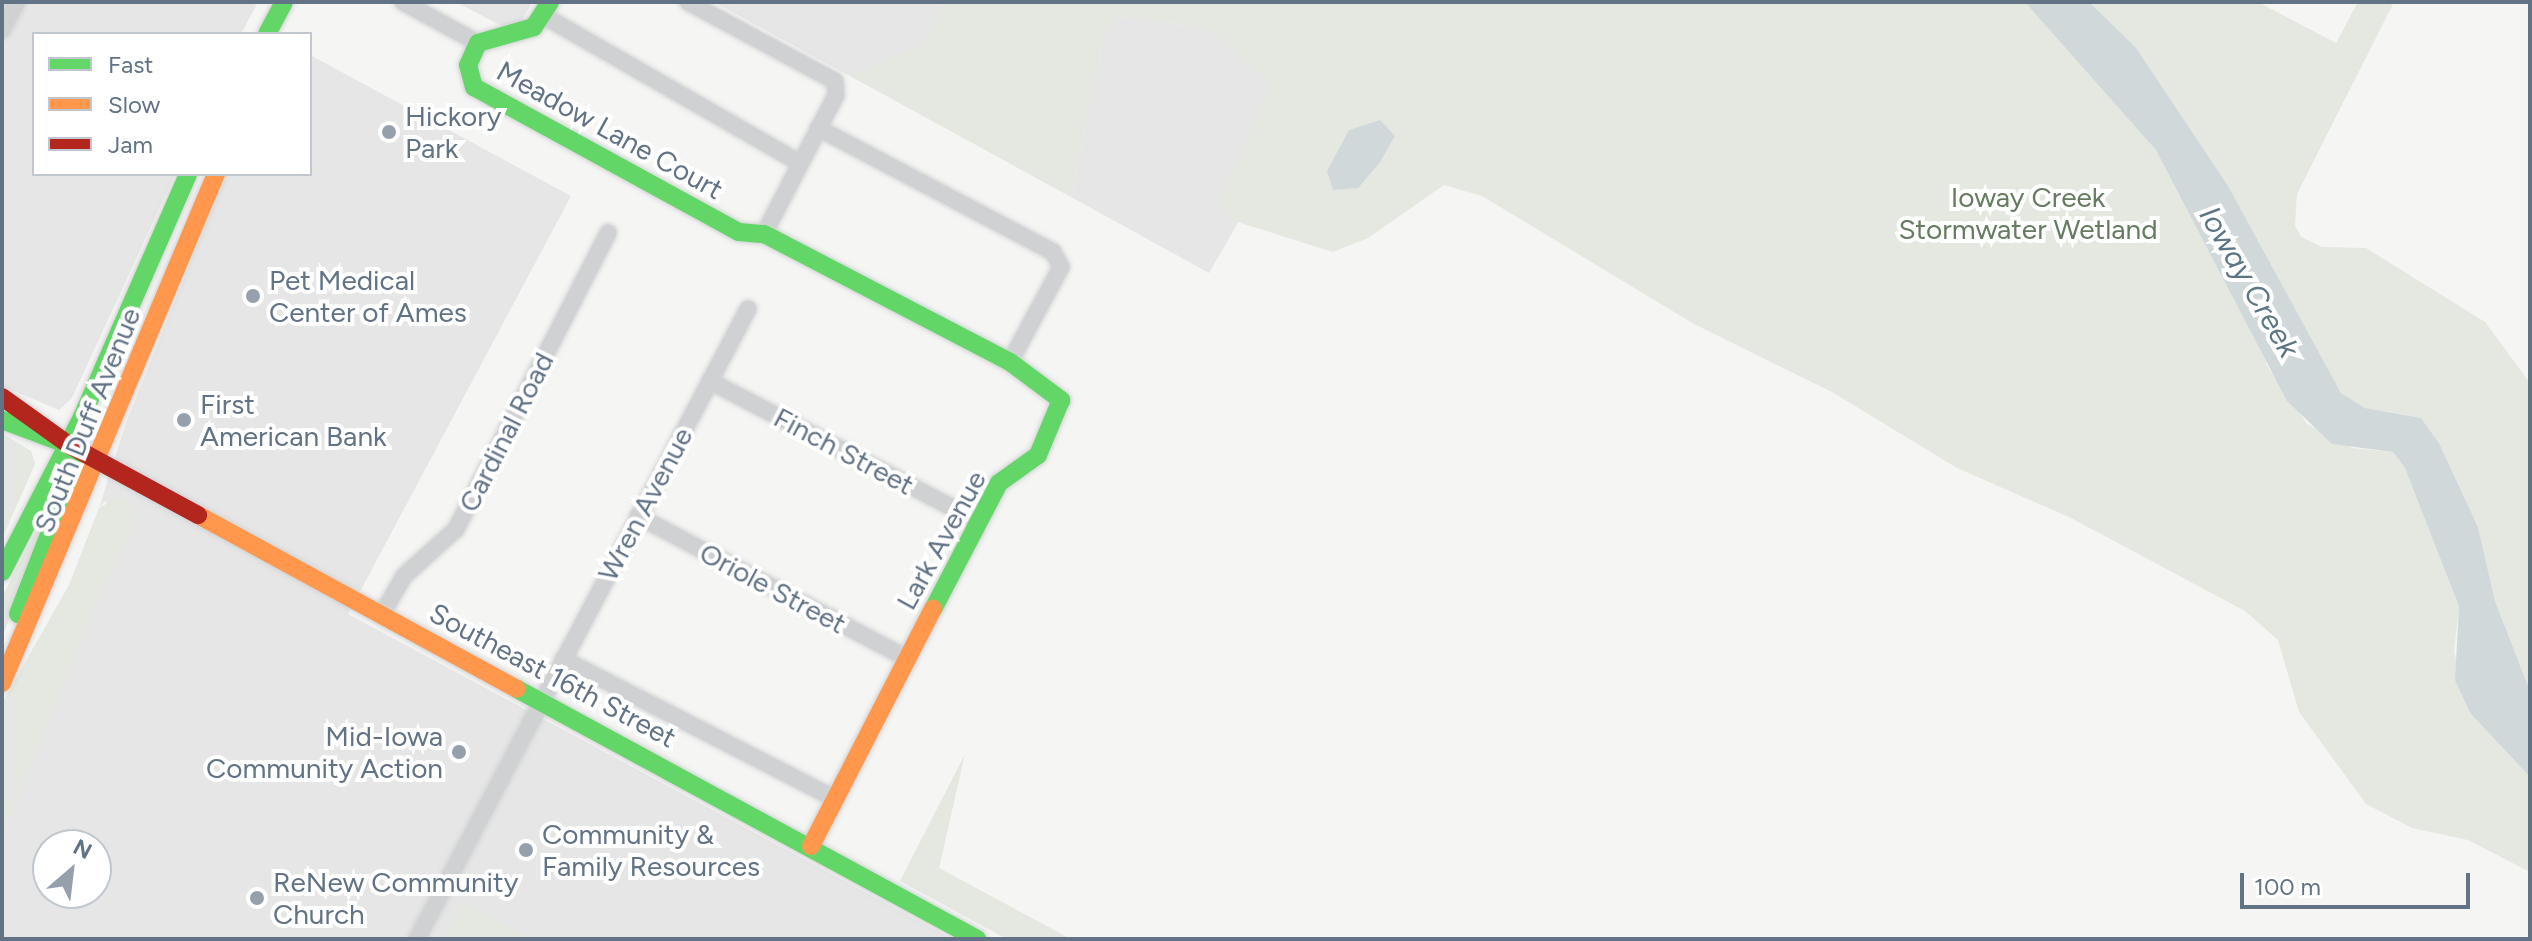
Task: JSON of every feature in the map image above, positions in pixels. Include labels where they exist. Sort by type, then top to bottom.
[{"type":"main road","points":[[268,32],[284,2]]},
{"type":"main road","name":"Meadow Lane Court","points":[[547,9],[534,27],[478,43],[468,65],[474,87],[739,232],[764,234],[1010,362]]},
{"type":"main road","name":"South Duff Avenue","points":[[2,572],[69,445],[187,176]]},
{"type":"main road","name":"South Duff Avenue","points":[[2,683],[100,462],[215,176]]},
{"type":"main road","name":"Lark Avenue","points":[[811,846],[999,483],[1038,455],[1061,400],[1010,362]]},
{"type":"main road","points":[[2,397],[69,445],[73,473],[2,654]]},
{"type":"main road","points":[[2,420],[69,445]]},
{"type":"main road","name":"Southeast 16th Street","points":[[69,445],[977,939]]},
{"type":"street","points":[[2,30],[17,2]]},
{"type":"street","name":"Meadow Lane Court","points":[[403,2],[478,43]]},
{"type":"street","points":[[688,2],[835,81],[818,128],[764,234]]},
{"type":"street","name":"Meadow Lane Court","points":[[547,9],[800,163]]},
{"type":"street","points":[[818,128],[1053,252],[1061,267],[1010,362]]},
{"type":"street","name":"Cardinal Road","points":[[382,614],[404,576],[456,529],[608,233]]},
{"type":"street","name":"Wren Avenue","points":[[417,939],[748,309]]},
{"type":"street","name":"Finch Street","points":[[710,381],[978,521]]},
{"type":"street","name":"Oriole Street","points":[[638,516],[908,659]]},
{"type":"street","points":[[563,659],[835,799]]},
{"type":"shaded area","points":[[2,2],[258,2],[242,32],[32,32],[32,176],[174,176],[72,398],[59,410],[2,386]]},
{"type":"shaded area","points":[[456,2],[532,2],[515,33]]},
{"type":"shaded area","points":[[714,2],[945,2],[919,47],[848,75]]},
{"type":"shaded area","points":[[1118,16],[1207,28],[1271,83],[1218,203],[1238,223],[1209,273],[1071,197],[1105,32]]},
{"type":"shaded area","points":[[312,56],[571,196],[348,614],[952,939],[532,939],[462,902],[443,939],[2,939],[2,835],[100,592],[132,532],[105,501],[99,508],[125,426],[225,176],[312,176]]},
{"type":"green space","name":"Ioway Creek Stormwater Wetland","points":[[945,2],[2258,2],[2336,43],[2358,2],[2394,2],[2297,194],[2295,225],[2301,237],[2322,247],[2366,248],[2485,322],[2530,383],[2530,691],[2495,601],[2478,527],[2439,443],[2421,418],[2365,408],[2341,393],[2253,234],[2266,364],[2307,424],[2352,448],[2393,452],[2405,468],[2451,575],[2459,606],[2454,652],[2471,714],[2530,777],[2530,872],[2468,840],[2412,828],[2366,804],[2299,712],[2278,640],[2245,611],[2071,518],[1957,468],[1832,392],[1694,324],[1482,196],[1444,185],[1368,238],[1333,252],[1231,220],[1218,203],[1271,83],[1207,28],[1118,16],[1105,32],[1071,197],[848,75],[919,47]]},
{"type":"green space","points":[[2,433],[31,451],[35,464],[2,539]]},
{"type":"green space","points":[[121,496],[137,512],[132,532],[100,593],[2,835],[2,703],[69,585],[99,508]]},
{"type":"green space","points":[[40,524],[47,527],[2,637],[2,597]]},
{"type":"green space","points":[[965,754],[939,868],[1071,939],[1007,939],[900,881]]},
{"type":"green space","points":[[462,902],[532,939],[443,939]]},
{"type":"water","name":"Ioway Creek","points":[[2025,2],[2089,2],[2136,48],[2228,186],[2341,393],[2365,408],[2421,418],[2439,443],[2478,527],[2495,601],[2530,691],[2530,777],[2471,714],[2455,680],[2459,606],[2405,468],[2393,452],[2332,444],[2287,401],[2156,150]]},
{"type":"water","points":[[1380,120],[1395,136],[1380,162],[1358,188],[1333,190],[1327,171],[1349,130]]},
{"type":"traffic: fast","points":[[268,32],[284,2]]},
{"type":"traffic: fast","points":[[550,2],[534,27],[478,43],[468,65],[474,87],[739,232],[764,234],[1010,362],[1061,400],[1038,455],[999,483],[933,609]]},
{"type":"traffic: fast","points":[[2,572],[82,417],[187,176]]},
{"type":"traffic: fast","points":[[2,420],[69,445]]},
{"type":"traffic: fast","points":[[18,614],[73,473],[71,448]]},
{"type":"traffic: fast","points":[[517,689],[977,939]]},
{"type":"traffic: slow","points":[[2,683],[215,176]]},
{"type":"traffic: slow","points":[[198,515],[517,689]]},
{"type":"traffic: slow","points":[[811,846],[933,609]]},
{"type":"traffic: jam","points":[[2,397],[69,445],[198,515]]},
{"type":"place","name":"Hickory Park","points":[[389,132]]},
{"type":"place","name":"Pet Medical Center of Ames","points":[[253,296]]},
{"type":"place","name":"First American Bank","points":[[184,420]]},
{"type":"place","name":"Mid-Iowa Community Action","points":[[459,752]]},
{"type":"place","name":"Community & Family Resources","points":[[526,850]]},
{"type":"place","name":"ReNew Community Church","points":[[257,898]]}]
